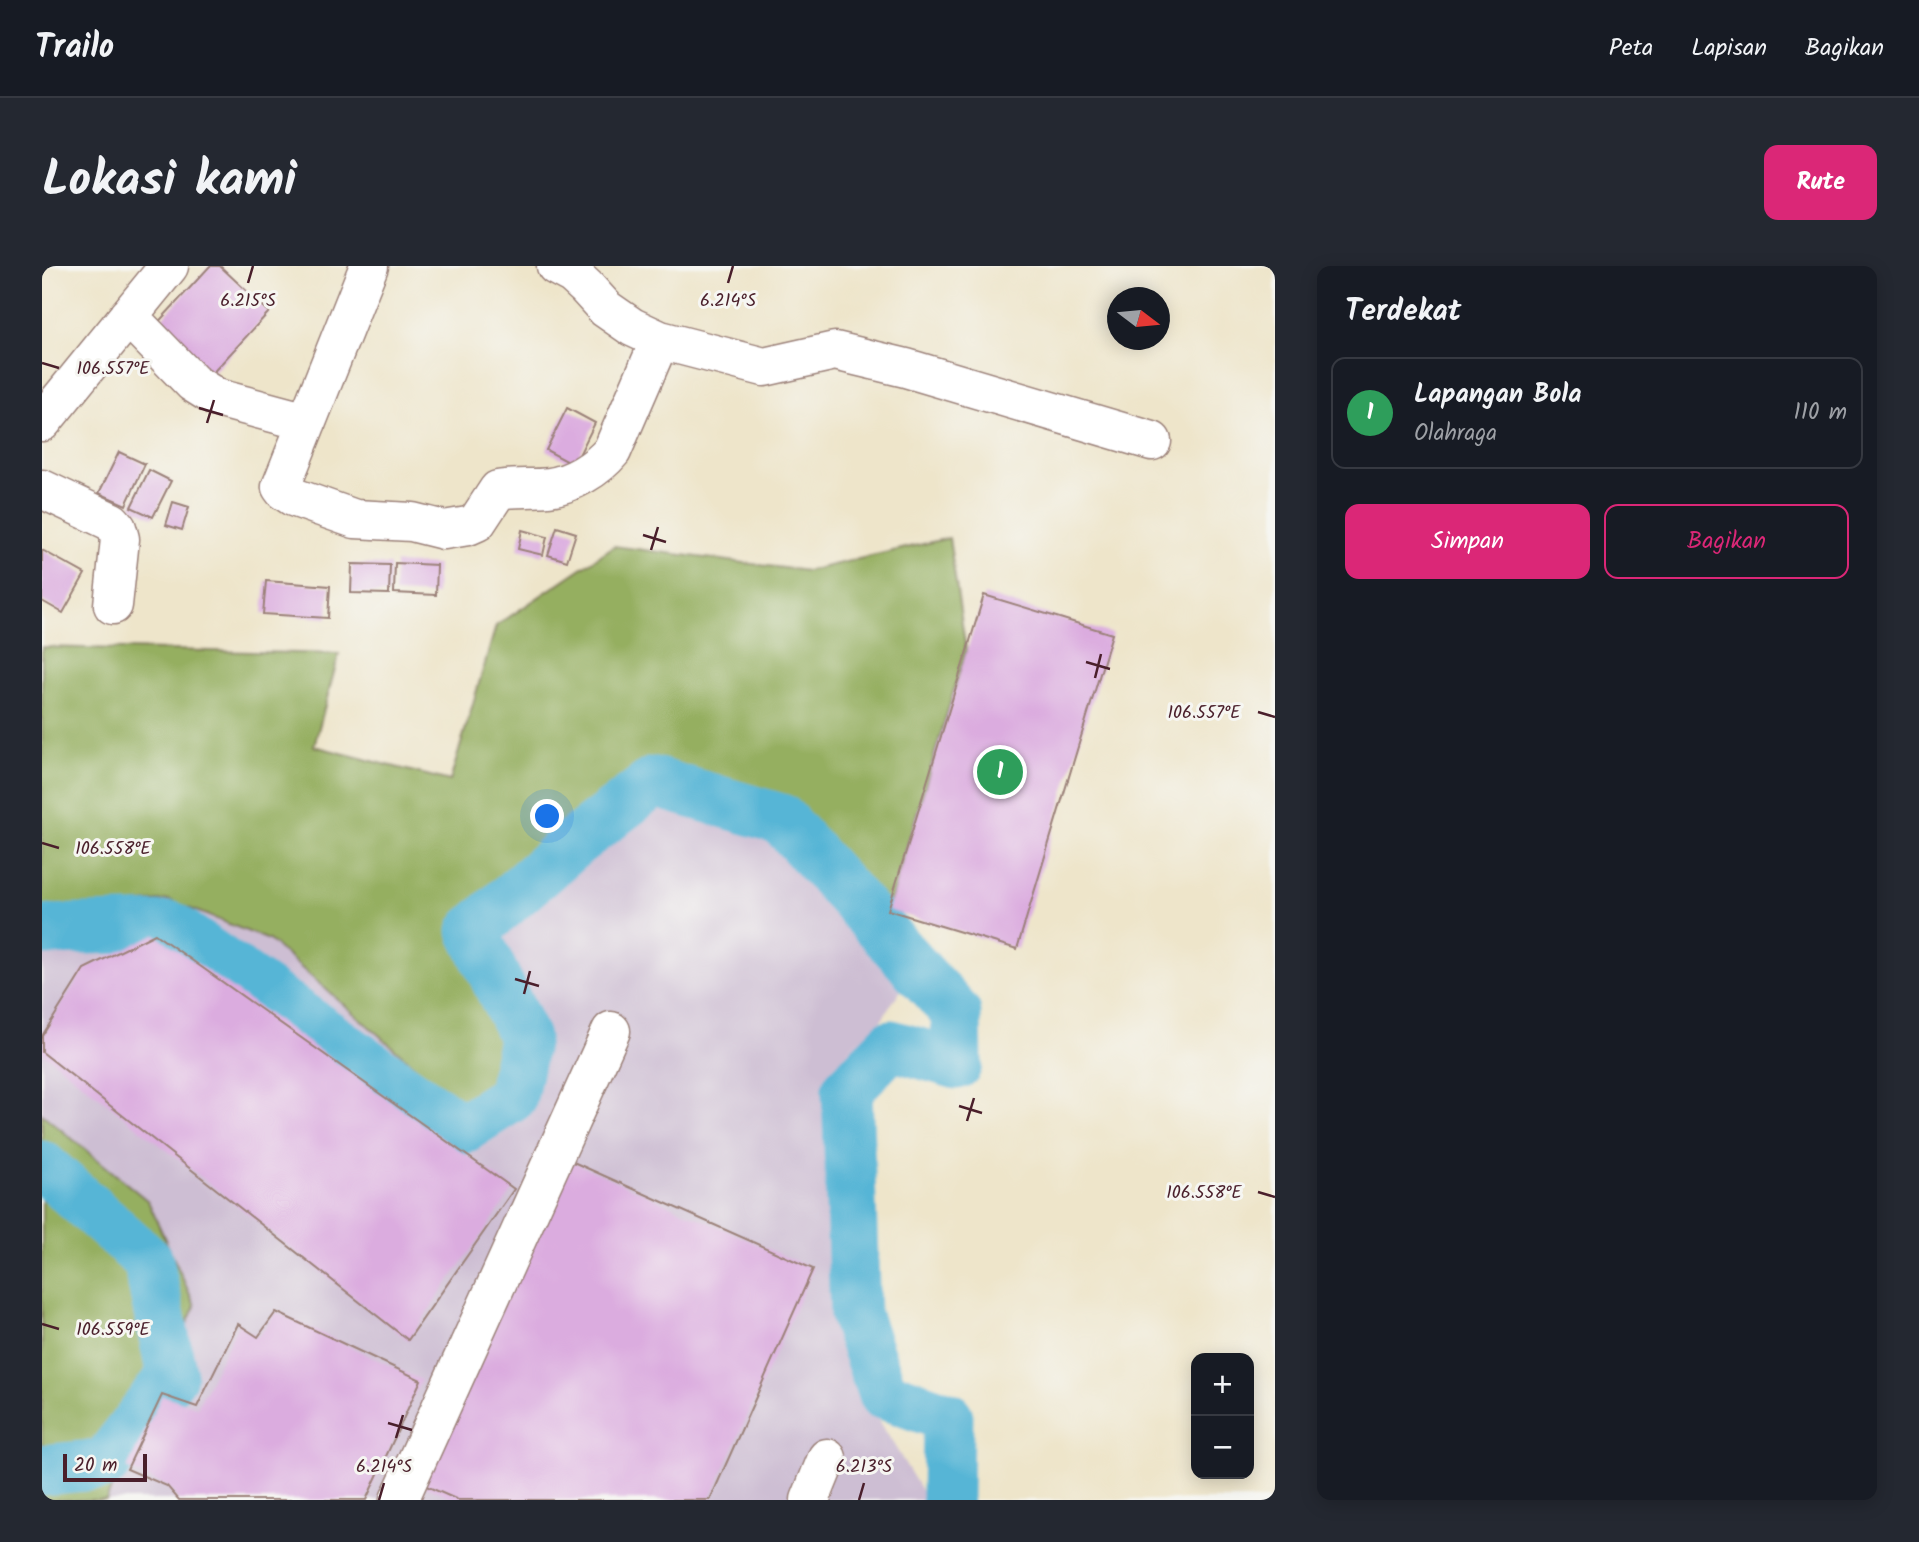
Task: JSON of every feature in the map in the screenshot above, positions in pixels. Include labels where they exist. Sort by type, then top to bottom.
[{"type":"street","points":[[42,422],[169,266]]},
{"type":"street","points":[[369,266],[281,487],[288,495],[355,519],[412,522],[444,530],[468,526],[477,522],[498,491],[564,484],[603,461],[618,441],[660,340]]},
{"type":"street","points":[[556,266],[580,281],[606,309],[632,327],[660,340],[764,367],[835,351],[906,368],[1152,441]]},
{"type":"street","points":[[128,316],[192,383],[218,398],[307,422]]},
{"type":"street","points":[[42,489],[112,522],[117,528],[120,539],[113,605]]},
{"type":"street","points":[[399,1500],[611,1031]]},
{"type":"street","points":[[810,1500],[827,1458]]},
{"type":"shaded area","points":[[656,763],[752,793],[912,972],[834,1094],[847,1367],[927,1500],[106,1500],[195,1306],[148,1201],[42,1114],[42,914],[169,900],[269,940],[484,1126],[537,1090],[497,956],[517,864]]},
{"type":"green space","points":[[949,538],[966,650],[880,936],[752,793],[656,763],[517,864],[497,956],[538,1090],[484,1126],[269,940],[169,900],[42,914],[42,647],[339,654],[314,746],[450,781],[496,626],[614,546],[807,571]]},
{"type":"green space","points":[[42,1114],[148,1201],[195,1306],[106,1500],[42,1500]]},
{"type":"building","points":[[210,266],[220,266],[269,312],[206,380],[152,329]]},
{"type":"building","points":[[567,408],[595,423],[574,465],[546,450]]},
{"type":"building","points":[[119,452],[145,464],[126,505],[99,493]]},
{"type":"building","points":[[149,470],[171,481],[153,517],[131,507]]},
{"type":"building","points":[[173,502],[189,507],[182,530],[166,525]]},
{"type":"building","points":[[557,527],[576,533],[567,561],[548,555]]},
{"type":"building","points":[[522,530],[547,537],[543,555],[518,549]]},
{"type":"building","points":[[42,550],[85,574],[63,613],[42,601]]},
{"type":"building","points":[[395,563],[437,565],[436,595],[394,593]]},
{"type":"building","points":[[352,564],[390,565],[389,594],[351,593]]},
{"type":"building","points":[[266,581],[330,586],[328,618],[263,614]]},
{"type":"building","points":[[984,595],[1112,634],[1017,949],[888,910]]},
{"type":"building","points":[[155,934],[514,1189],[408,1340],[42,1052],[42,1036],[84,969]]},
{"type":"building","points":[[562,1157],[813,1269],[710,1500],[458,1500],[417,1482]]},
{"type":"building","points":[[276,1312],[421,1380],[366,1500],[179,1500],[167,1486],[127,1469],[162,1395],[197,1407],[238,1324],[258,1337]]},
{"type":"waterway","points":[[42,930],[172,927],[462,1129],[512,1097],[524,1038],[473,931],[575,842],[654,782],[781,819],[956,1013],[957,1064],[891,1045],[847,1090],[855,1314],[883,1394],[948,1417],[947,1500]]},
{"type":"waterway","points":[[42,1166],[148,1260],[172,1375],[105,1464],[42,1470]]},
{"type":"place","name":"Lapangan Bola","points":[[1000,772]]}]
